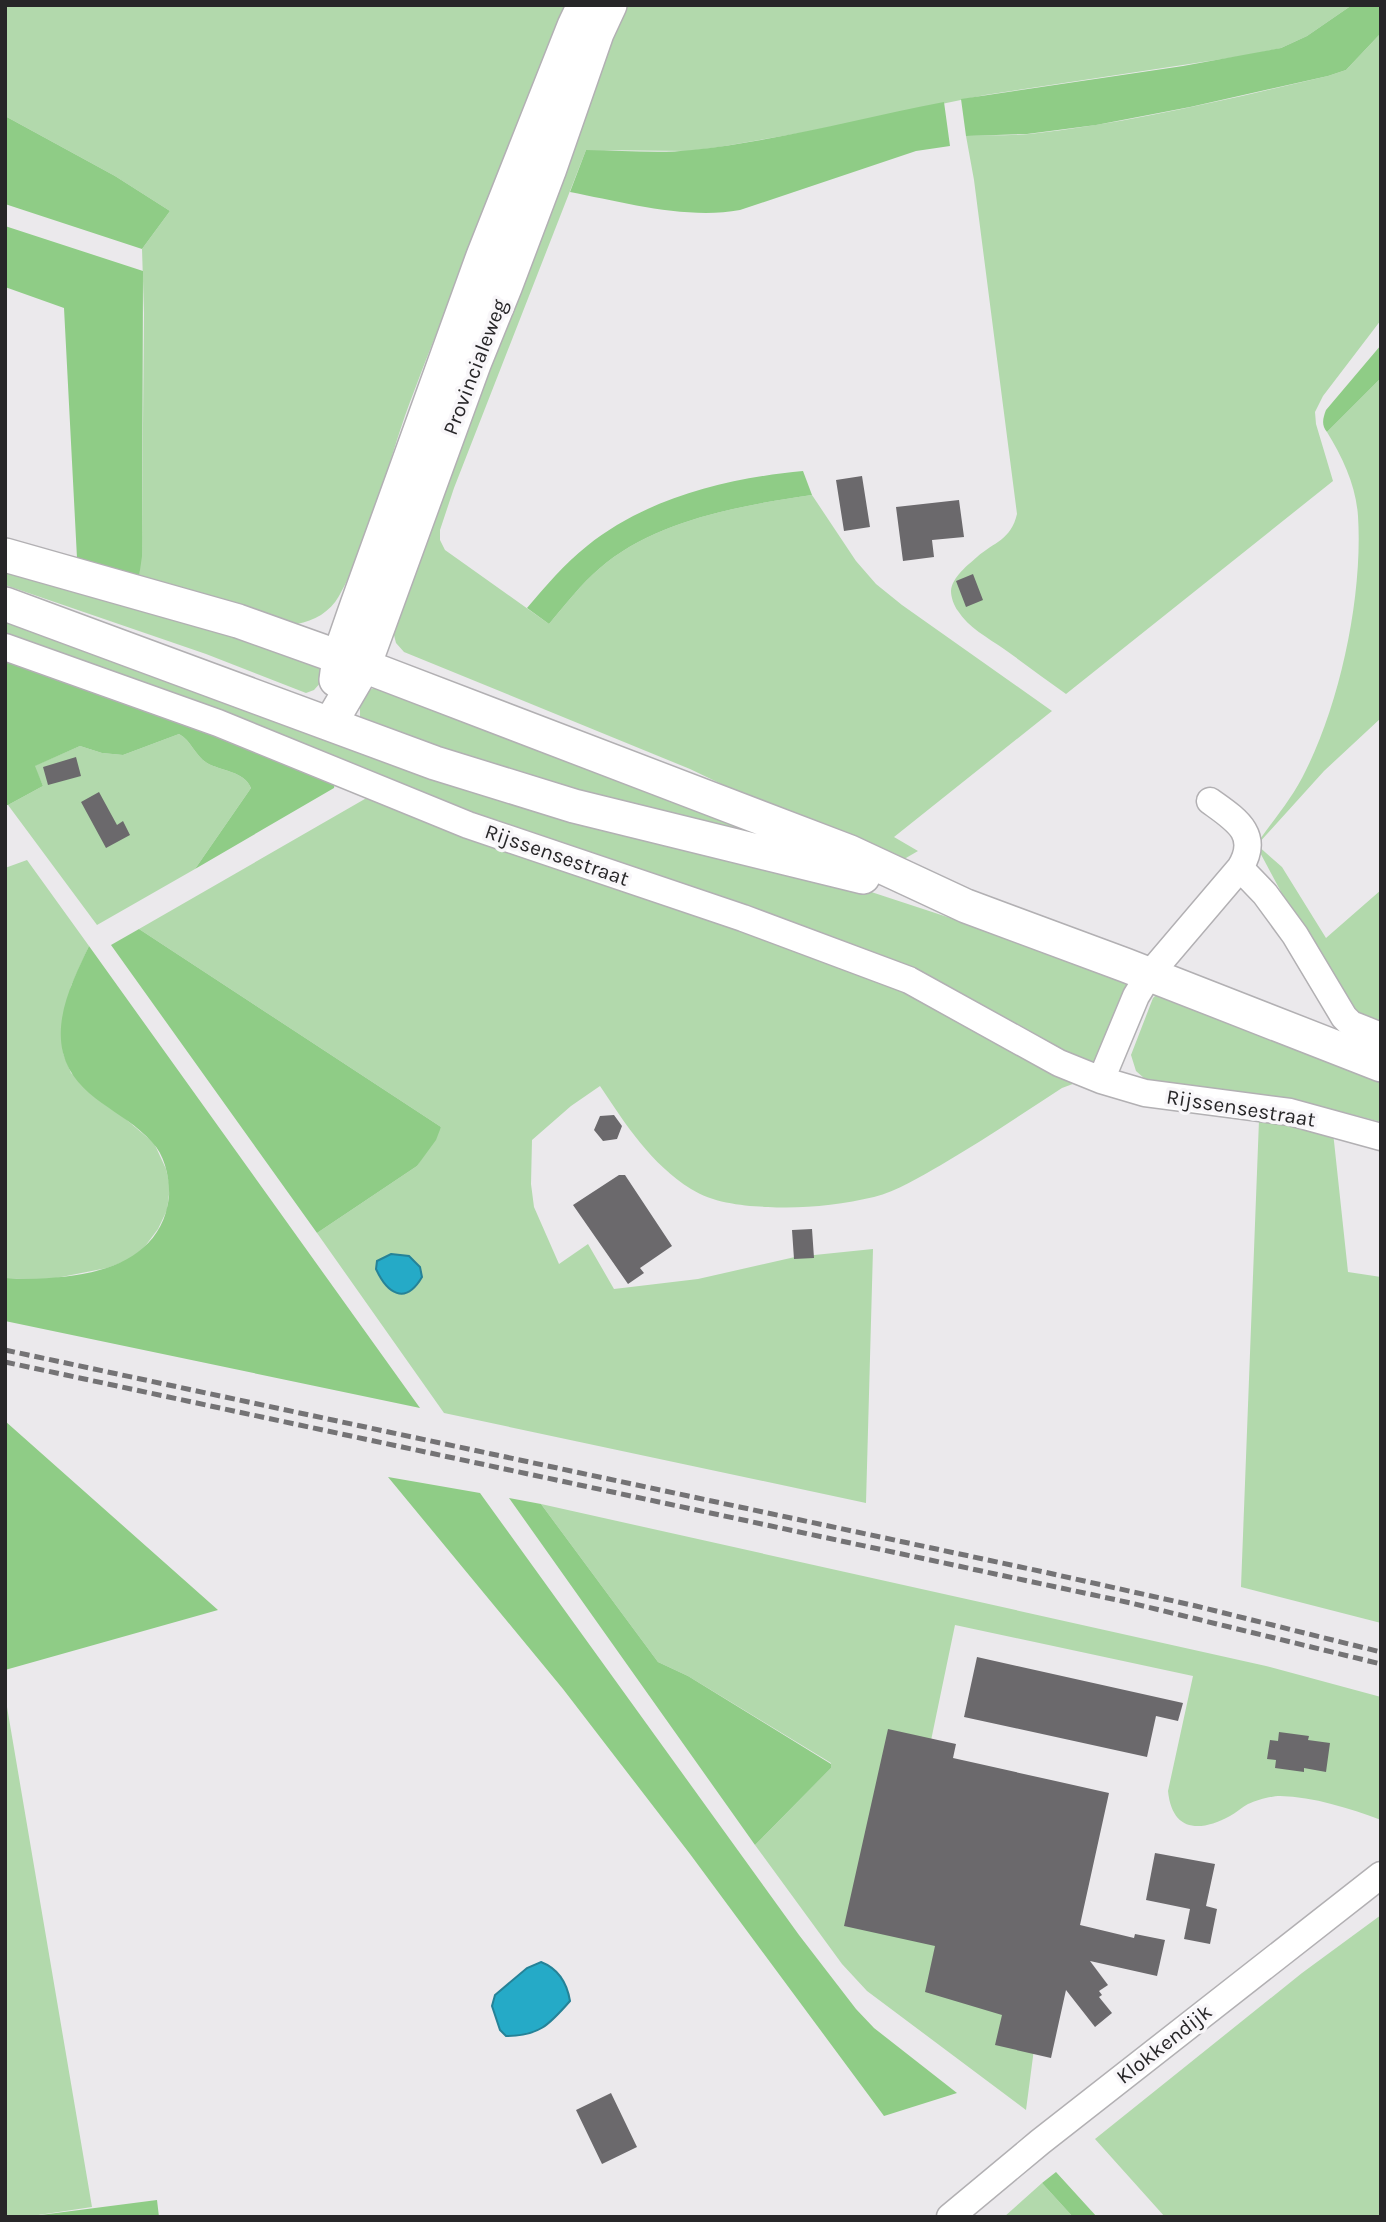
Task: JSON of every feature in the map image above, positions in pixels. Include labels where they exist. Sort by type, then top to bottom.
[{"type":"main road","name":"Provincialeweg","points":[[351,662],[483,256],[584,5]]},
{"type":"main road","name":"Provincialeweg","points":[[351,662],[530,222],[597,33],[610,5]]},
{"type":"main road","points":[[5,555],[238,621],[351,662],[850,852],[966,906],[1381,1065]]},
{"type":"main road","points":[[5,604],[435,763],[574,806],[823,866],[966,906]]},
{"type":"main road","points":[[330,724],[351,662]]},
{"type":"street","name":"Rijssensestraat","points":[[5,646],[218,723],[468,825],[743,918],[909,980],[1059,1063],[1101,1080],[1144,1093],[1290,1112],[1381,1137]]},
{"type":"street","points":[[1101,1080],[1136,996],[1149,975],[1240,868],[1247,856],[1247,841],[1240,823],[1210,801]]},
{"type":"street","points":[[1240,868],[1265,894],[1295,935],[1344,1017],[1351,1024],[1381,1036]]},
{"type":"street","name":"Klokkendijk","points":[[950,2217],[1040,2142],[1381,1875]]},
{"type":"green space","points":[[7,5],[576,5],[429,352],[351,573],[335,602],[309,621],[297,624],[139,577],[142,538],[142,249],[170,211],[115,176],[5,116]]},
{"type":"green space","points":[[620,5],[1352,5],[1307,36],[1281,48],[1249,55],[985,95],[719,147],[689,151],[586,150],[454,488],[440,530],[440,540],[445,550],[549,624],[600,568],[622,551],[647,538],[701,517],[812,495],[856,561],[876,584],[1052,711],[894,837],[918,851],[899,862],[784,814],[690,769],[404,652],[396,643],[393,631]]},
{"type":"green space","points":[[1352,5],[1381,5],[1381,33],[1346,70],[1190,107],[1096,125],[1027,134],[966,136],[961,99],[1183,66],[1281,48],[1307,36]]},
{"type":"green space","points":[[1381,33],[1381,320],[1323,396],[1315,412],[1333,481],[1066,694],[973,627],[957,609],[951,591],[957,576],[1011,530],[1017,514],[966,136],[1030,134],[1105,124],[1328,76],[1346,70]]},
{"type":"green space","points":[[944,102],[950,146],[916,151],[740,210],[720,213],[677,211],[570,192],[586,150],[666,152],[724,146]]},
{"type":"green space","points":[[5,116],[115,176],[170,211],[142,249],[5,204]]},
{"type":"green space","points":[[5,226],[143,271],[142,556],[139,577],[77,558],[64,308],[5,287]]},
{"type":"green space","points":[[1381,345],[1381,378],[1327,432],[1323,421],[1326,410]]},
{"type":"green space","points":[[1381,378],[1381,718],[1324,771],[1257,845],[1282,867],[1326,938],[1381,890],[1381,1024],[1356,1013],[1303,933],[1256,845],[1295,790],[1318,742],[1339,679],[1353,612],[1359,546],[1357,505],[1348,472],[1327,432]]},
{"type":"green space","points":[[803,471],[812,495],[701,517],[647,538],[622,551],[600,568],[549,624],[527,608],[579,553],[610,529],[635,515],[661,503],[717,485]]},
{"type":"green space","points":[[5,565],[321,663],[322,681],[314,690],[306,693],[206,654],[5,585]]},
{"type":"green space","points":[[5,619],[853,886],[984,929],[1130,982],[1102,1060],[1087,1066],[387,785],[5,638]]},
{"type":"green space","points":[[5,658],[214,733],[335,782],[334,788],[195,869],[251,788],[248,782],[238,775],[203,760],[179,734],[123,755],[102,753],[80,746],[35,766],[43,786],[5,805]]},
{"type":"green space","points":[[380,686],[836,855],[496,774],[360,718],[360,700],[369,690]]},
{"type":"green space","points":[[179,734],[203,760],[238,775],[248,782],[251,788],[195,869],[97,925],[8,805],[43,786],[34,766],[80,746],[102,753],[123,755]]},
{"type":"green space","points":[[370,796],[877,977],[1078,1082],[1062,1088],[956,1156],[900,1187],[874,1197],[821,1206],[749,1206],[718,1201],[700,1194],[677,1179],[651,1156],[600,1086],[571,1106],[532,1140],[531,1184],[534,1207],[559,1264],[588,1244],[614,1289],[698,1279],[795,1257],[873,1249],[866,1503],[444,1413],[317,1233],[417,1166],[441,1127],[139,929]]},
{"type":"green space","points":[[27,860],[89,946],[71,986],[62,1038],[63,1053],[71,1073],[154,1143],[166,1169],[170,1187],[167,1210],[158,1229],[143,1249],[128,1260],[107,1268],[51,1279],[5,1278],[5,868]]},
{"type":"green space","points":[[139,929],[441,1127],[436,1140],[417,1166],[317,1233],[111,945]]},
{"type":"green space","points":[[89,946],[420,1408],[5,1321],[5,1278],[56,1278],[82,1274],[107,1268],[130,1258],[148,1243],[162,1223],[169,1197],[166,1168],[157,1147],[141,1131],[78,1082],[63,1053],[63,1011]]},
{"type":"green space","points":[[1158,993],[1381,1081],[1381,1122],[1312,1104],[1145,1079],[1136,1071],[1131,1055],[1153,998]]},
{"type":"green space","points":[[1259,1120],[1333,1132],[1348,1272],[1381,1277],[1381,1623],[1241,1587]]},
{"type":"green space","points":[[5,1421],[218,1610],[5,1670]]},
{"type":"green space","points":[[388,1477],[480,1493],[799,1935],[856,2009],[874,2028],[957,2093],[884,2116],[690,1854],[563,1689]]},
{"type":"green space","points":[[509,1498],[541,1504],[658,1662],[688,1676],[831,1764],[831,1768],[755,1845]]},
{"type":"green space","points":[[541,1504],[1266,1666],[1381,1697],[1381,1820],[1306,1798],[1280,1796],[1268,1797],[1246,1805],[1230,1816],[1208,1825],[1189,1825],[1175,1814],[1168,1791],[1193,1676],[955,1625],[923,1779],[1034,2049],[1026,2110],[867,1991],[842,1964],[755,1845],[831,1768],[831,1763],[688,1676],[658,1662]]},
{"type":"green space","points":[[5,1707],[92,2207],[25,2217],[5,2217]]},
{"type":"green space","points":[[1381,1915],[1381,2217],[1165,2217],[1095,2139],[1302,1973]]},
{"type":"green space","points":[[1056,2172],[1097,2217],[1073,2217],[1042,2183]]},
{"type":"green space","points":[[1042,2183],[1073,2217],[1004,2217]]},
{"type":"green space","points":[[157,2200],[159,2217],[25,2217]]},
{"type":"water","points":[[391,1254],[409,1256],[420,1267],[422,1277],[416,1286],[403,1294],[391,1290],[376,1269],[377,1261]]},
{"type":"water","points":[[541,1962],[561,1977],[570,2001],[543,2027],[527,2034],[506,2036],[500,2030],[492,2006],[495,1995],[527,1968]]},
{"type":"building","points":[[862,476],[870,527],[844,531],[836,480]]},
{"type":"building","points":[[959,500],[964,537],[932,540],[934,557],[903,561],[896,507]]},
{"type":"building","points":[[973,574],[983,600],[966,607],[956,581]]},
{"type":"building","points":[[76,757],[81,776],[48,785],[43,767]]},
{"type":"building","points":[[99,792],[117,825],[123,821],[130,835],[106,848],[81,802]]},
{"type":"building","points":[[614,1115],[622,1126],[617,1139],[603,1141],[594,1130],[600,1116]]},
{"type":"building","points":[[619,1175],[625,1175],[672,1246],[640,1268],[644,1273],[628,1284],[573,1205]]},
{"type":"building","points":[[812,1229],[814,1258],[794,1259],[792,1230]]},
{"type":"building","points":[[977,1657],[1183,1703],[1178,1721],[1156,1716],[1147,1757],[964,1717]]},
{"type":"building","points":[[888,1729],[956,1744],[953,1758],[1109,1793],[1080,1925],[1134,1938],[1135,1934],[1165,1940],[1157,1976],[1090,1961],[1108,1985],[1099,1991],[1102,1995],[1099,1997],[1112,2013],[1095,2027],[1066,1990],[1051,2058],[995,2045],[1002,2015],[925,1992],[935,1946],[844,1926]]},
{"type":"building","points":[[1279,1732],[1309,1736],[1308,1740],[1330,1743],[1326,1772],[1304,1768],[1304,1772],[1275,1768],[1276,1760],[1267,1759],[1270,1740],[1278,1741]]},
{"type":"building","points":[[1155,1853],[1215,1864],[1206,1906],[1217,1909],[1210,1944],[1184,1939],[1190,1909],[1146,1900]]},
{"type":"building","points":[[611,2093],[637,2147],[602,2164],[576,2110]]},
{"type":"railway","points":[[5,1350],[1044,1572],[1381,1652]]},
{"type":"railway","points":[[5,1362],[1131,1603],[1381,1664]]}]
